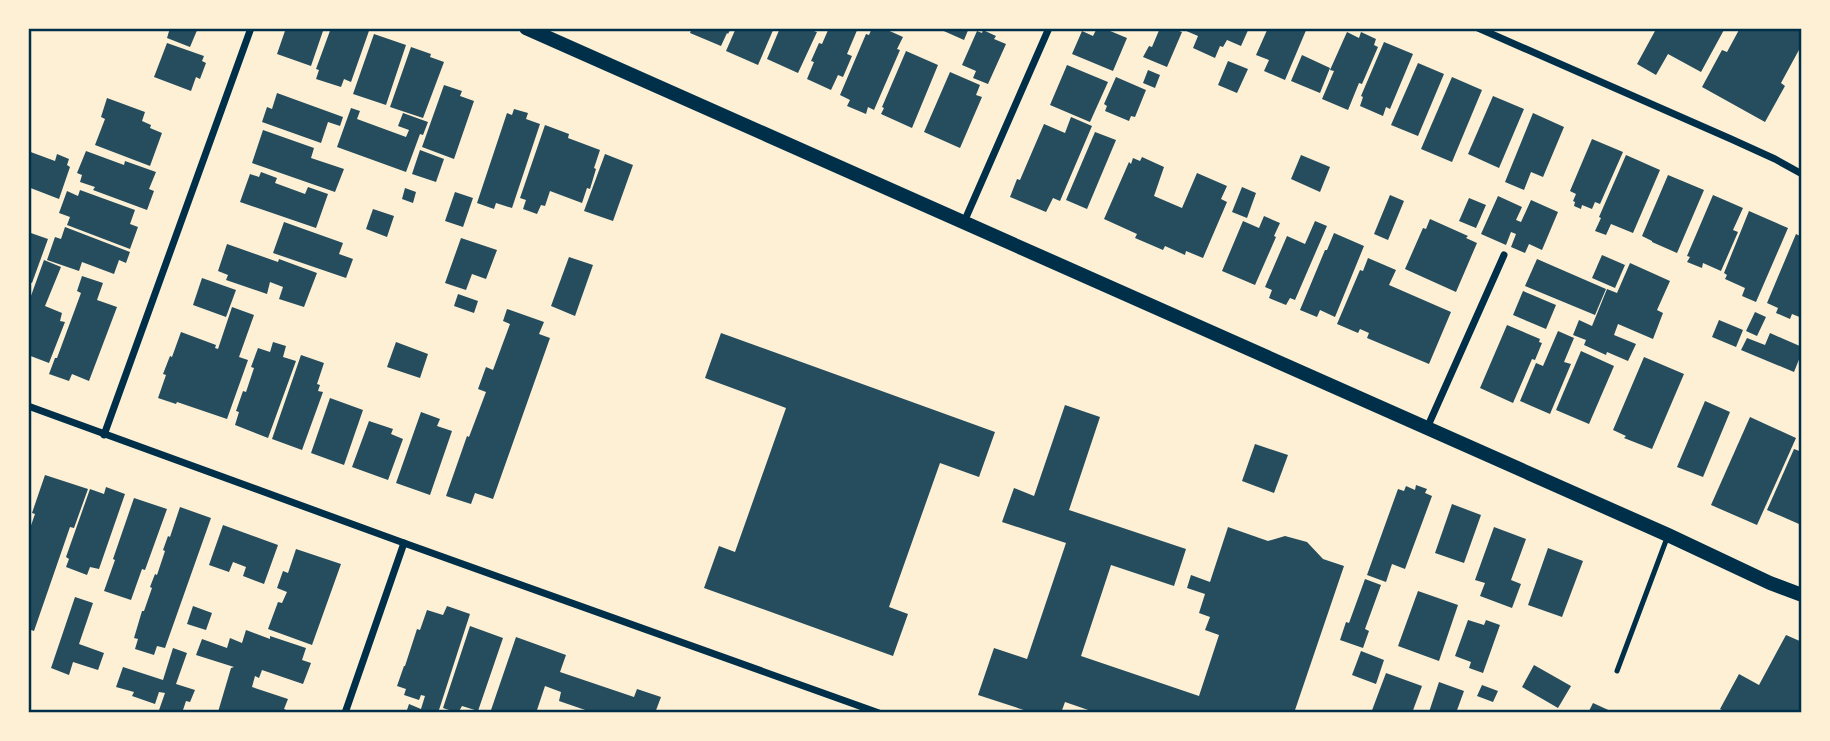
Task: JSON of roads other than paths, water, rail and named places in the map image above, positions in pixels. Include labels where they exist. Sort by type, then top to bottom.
[{"type":"main road","points":[[526,28],[1802,595]]},
{"type":"street","points":[[104,435],[251,28]]},
{"type":"street","points":[[964,222],[1049,28]]},
{"type":"street","points":[[1478,28],[1731,139],[1802,174]]},
{"type":"street","points":[[1427,428],[1504,255]]},
{"type":"street","points":[[28,407],[879,713]]},
{"type":"street","points":[[345,713],[404,543]]},
{"type":"lane","points":[[1617,671],[1668,535]]}]
